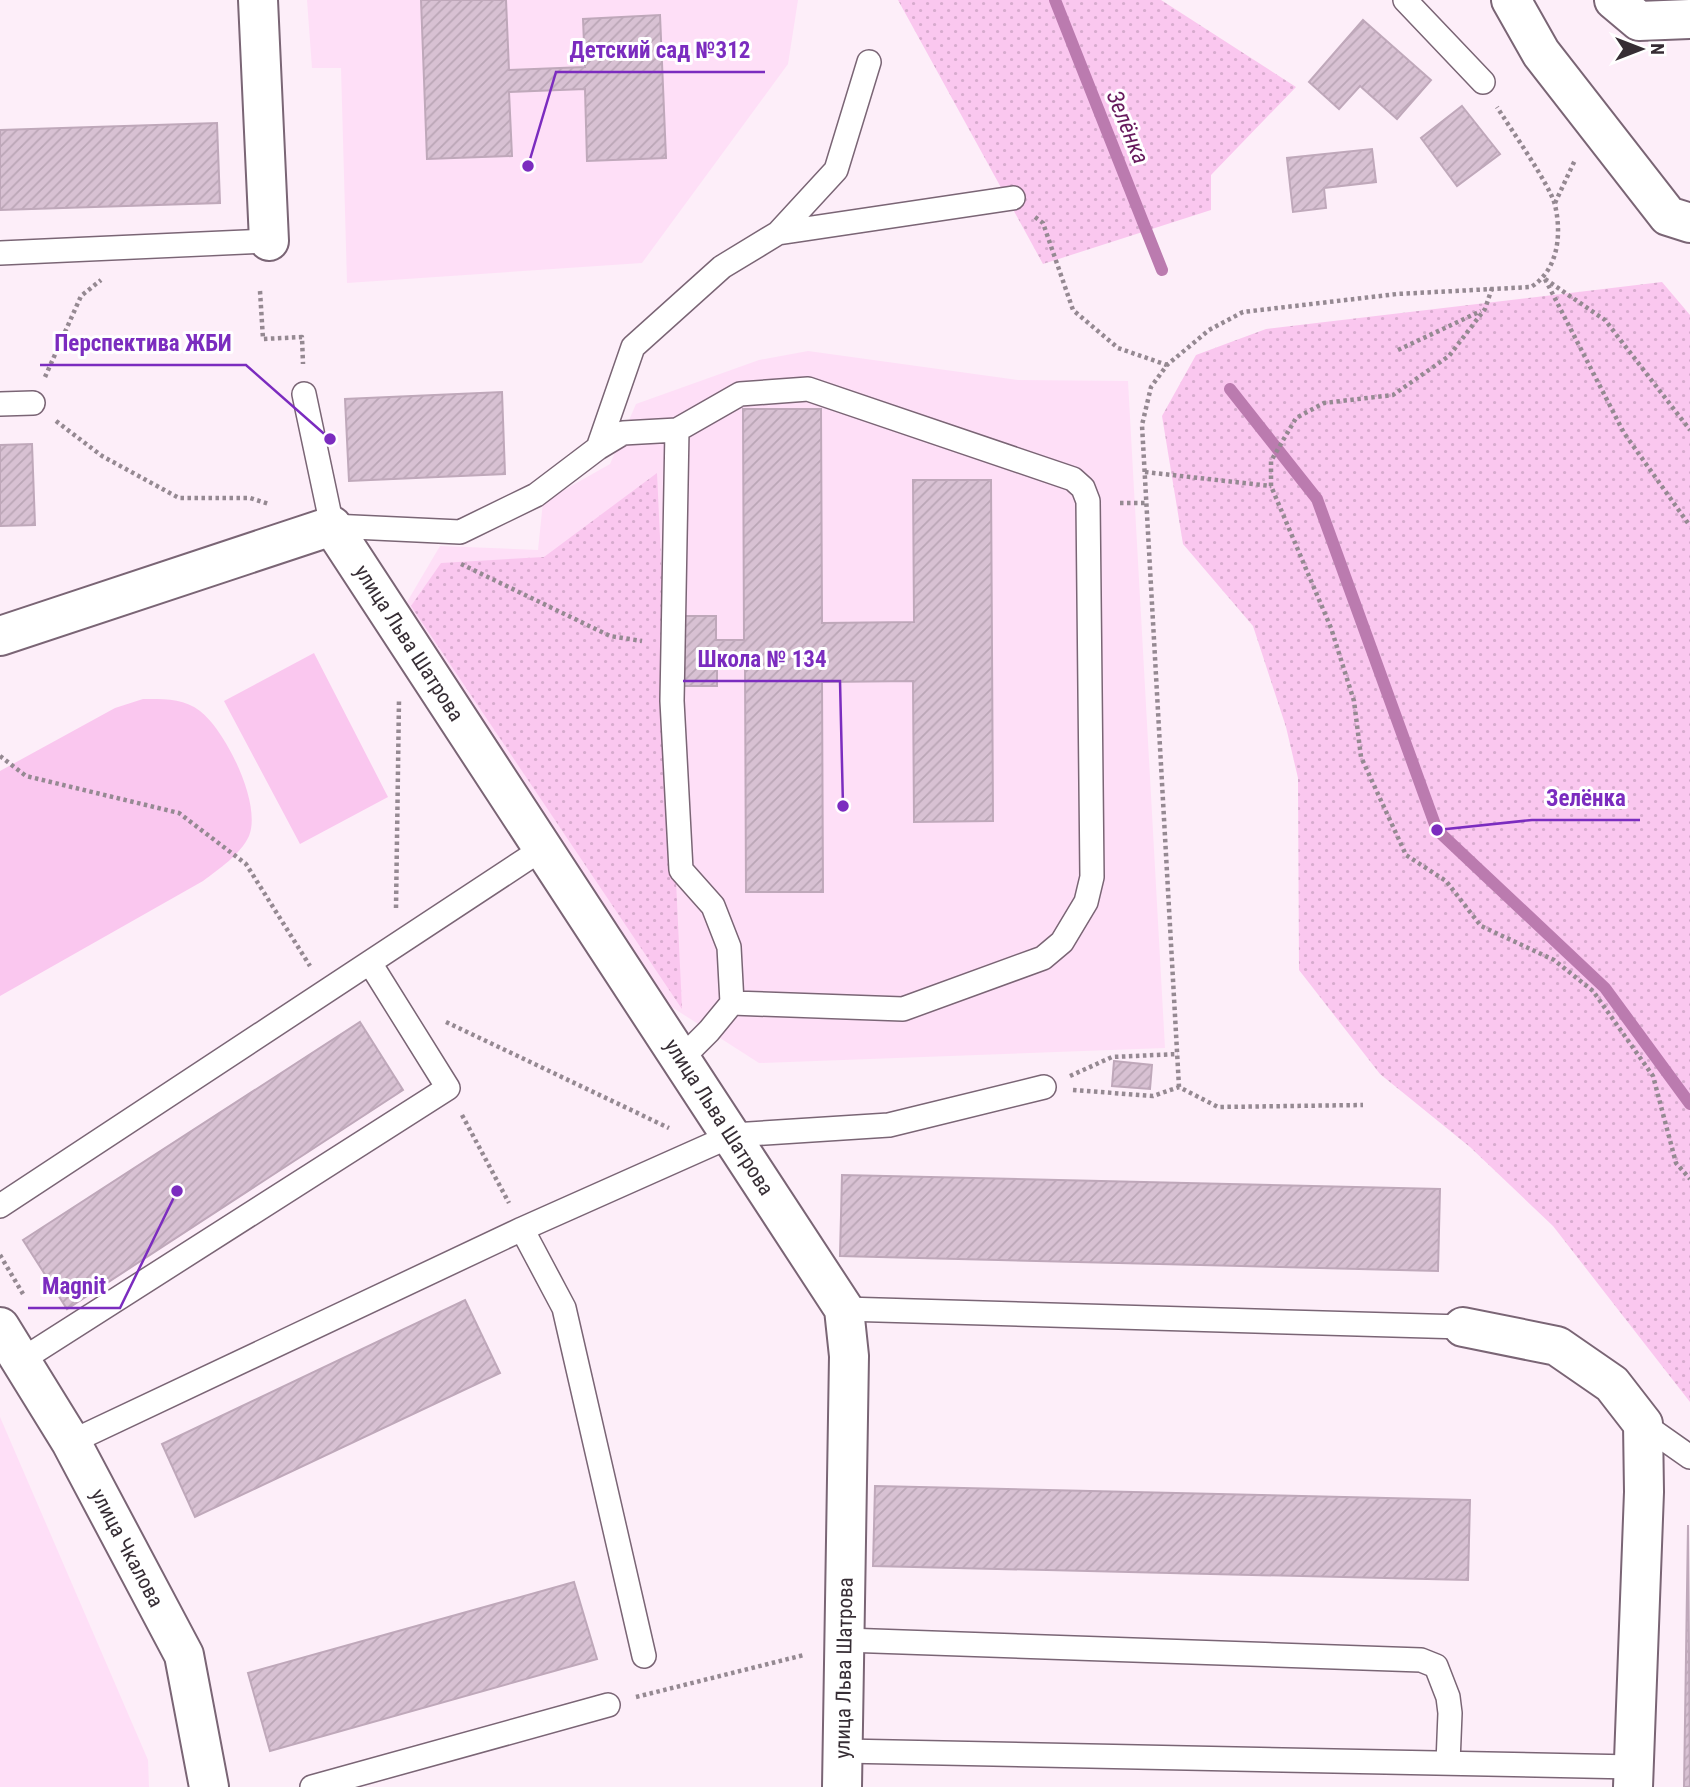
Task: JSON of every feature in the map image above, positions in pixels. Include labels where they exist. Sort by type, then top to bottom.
[{"type":"street","points":[[258,0],[268,241]]},
{"type":"street","points":[[1511,0],[1541,53],[1668,216],[1690,223]]},
{"type":"street","points":[[1614,0],[1639,21],[1690,19]]},
{"type":"street","points":[[0,636],[332,526]]},
{"type":"street","name":"улица Льва Шатрова","points":[[332,526],[681,1059],[720,1141],[844,1309],[849,1356],[842,1769]]},
{"type":"street","name":"улица Чкалова","points":[[0,1327],[71,1442],[184,1655],[209,1787]]},
{"type":"street","points":[[1463,1327],[1557,1346],[1612,1384],[1643,1424],[1644,1492],[1633,1777]]},
{"type":"lane","points":[[1405,0],[1483,82]]},
{"type":"lane","points":[[598,448],[633,347],[722,267],[778,233],[836,170],[869,62]]},
{"type":"lane","points":[[778,233],[1013,198]]},
{"type":"lane","points":[[0,253],[268,241]]},
{"type":"lane","points":[[304,394],[332,526],[460,531],[536,495],[598,448],[623,433],[677,430],[740,394],[808,389],[1073,479],[1083,488],[1088,501],[1092,877],[1086,902],[1062,942],[1043,958],[903,1009],[732,1003]]},
{"type":"lane","points":[[0,404],[33,403]]},
{"type":"lane","points":[[677,430],[672,646],[681,870],[713,906],[729,947],[732,1003],[681,1059]]},
{"type":"lane","points":[[0,1206],[542,849]]},
{"type":"lane","points":[[20,1361],[448,1088],[370,963]]},
{"type":"lane","points":[[71,1442],[522,1229],[720,1141],[889,1125],[1044,1087]]},
{"type":"lane","points":[[522,1229],[564,1308],[644,1656]]},
{"type":"lane","points":[[844,1309],[1463,1327]]},
{"type":"lane","points":[[1643,1424],[1690,1457]]},
{"type":"lane","points":[[845,1644],[1422,1660],[1436,1666],[1448,1697],[1448,1763]]},
{"type":"lane","points":[[312,1787],[608,1704]]},
{"type":"lane","points":[[842,1769],[1448,1763],[1633,1777]]},
{"type":"path","points":[[1483,82],[1555,204]]},
{"type":"path","points":[[1179,1087],[1142,425],[1151,387],[1167,365],[1209,330],[1243,312],[1397,294],[1531,287],[1545,279],[1556,252],[1555,204],[1575,159],[1586,166]]},
{"type":"path","points":[[1013,198],[1043,223],[1073,310],[1118,348],[1167,365]]},
{"type":"path","points":[[141,248],[81,296],[33,403],[102,456],[178,498],[250,498],[273,506]]},
{"type":"path","points":[[1545,279],[1605,320],[1690,430]]},
{"type":"path","points":[[1545,279],[1624,433],[1690,526]]},
{"type":"path","points":[[1492,288],[1485,309],[1450,356],[1393,395],[1324,403],[1296,418],[1272,461],[1271,486],[1331,628],[1354,701],[1362,757],[1406,855],[1446,881],[1481,926],[1555,960],[1593,991],[1653,1076],[1676,1163],[1690,1179]]},
{"type":"path","points":[[260,291],[263,339],[302,337],[304,394]]},
{"type":"path","points":[[1398,350],[1485,309]]},
{"type":"path","points":[[1145,472],[1271,486]]},
{"type":"path","points":[[449,558],[610,636],[672,646]]},
{"type":"path","points":[[395,947],[399,693]]},
{"type":"path","points":[[0,755],[26,776],[178,813],[246,864],[327,993]]},
{"type":"path","points":[[392,997],[720,1141]]},
{"type":"path","points":[[1044,1087],[1112,1057],[1178,1055]]},
{"type":"path","points":[[1044,1087],[1153,1096],[1179,1087],[1218,1107],[1363,1105]]},
{"type":"path","points":[[448,1088],[522,1229]]},
{"type":"path","points":[[608,1704],[845,1644]]},
{"type":"shaded area","points":[[307,0],[798,0],[788,64],[642,263],[347,283],[341,68],[312,68]]},
{"type":"shaded area","points":[[898,0],[1161,0],[1296,87],[1211,175],[1211,210],[1043,264]]},
{"type":"shaded area","points":[[1662,282],[1690,315],[1690,1402],[1553,1226],[1470,1147],[1380,1074],[1299,970],[1298,778],[1286,727],[1253,626],[1183,544],[1162,416],[1196,355],[1266,329]]},
{"type":"shaded area","points":[[808,351],[1018,380],[1128,381],[1165,1048],[759,1063],[667,1004],[404,607],[440,546],[538,550],[543,502],[610,464],[636,404],[759,360]]},
{"type":"shaded area","points":[[657,473],[682,1009],[411,606],[441,563],[544,557]]},
{"type":"shaded area","points":[[314,653],[388,797],[300,844],[224,701]]},
{"type":"shaded area","points":[[143,699],[173,700],[187,704],[210,721],[230,751],[246,788],[252,822],[249,836],[235,855],[203,881],[0,996],[0,771],[115,708]]},
{"type":"shaded area","points":[[0,1417],[148,1760],[149,1787],[0,1787]]},
{"type":"building","points":[[421,0],[506,0],[509,70],[585,67],[583,19],[660,15],[666,158],[587,161],[585,89],[509,92],[512,156],[427,159]]},
{"type":"building","points":[[1363,20],[1431,80],[1397,119],[1360,86],[1339,109],[1309,82]]},
{"type":"building","points":[[1462,106],[1500,154],[1457,186],[1421,138]]},
{"type":"building","points":[[217,123],[220,203],[0,210],[0,130]]},
{"type":"building","points":[[1372,149],[1376,182],[1324,188],[1326,208],[1293,212],[1287,158]]},
{"type":"building","points":[[502,392],[505,474],[349,481],[345,399]]},
{"type":"building","points":[[743,409],[821,409],[822,623],[914,622],[913,480],[991,480],[993,821],[914,822],[913,681],[822,682],[823,892],[746,892],[745,663],[717,664],[717,686],[681,686],[681,616],[716,616],[716,640],[744,640]]},
{"type":"building","points":[[32,444],[35,525],[0,526],[0,445]]},
{"type":"building","points":[[360,1022],[403,1090],[67,1309],[23,1240]]},
{"type":"building","points":[[1114,1061],[1152,1065],[1150,1089],[1112,1086]]},
{"type":"building","points":[[842,1175],[1440,1189],[1438,1271],[840,1256]]},
{"type":"building","points":[[465,1300],[500,1373],[195,1517],[162,1444]]},
{"type":"building","points":[[875,1486],[1470,1500],[1468,1580],[873,1566]]},
{"type":"building","points":[[1688,1525],[1690,1787],[1684,1787]]},
{"type":"building","points":[[574,1582],[597,1659],[270,1751],[248,1673]]},
{"type":"waterway","name":"Зелёнка","points":[[1055,0],[1162,270]]},
{"type":"waterway","name":"Зелёнка","points":[[1230,389],[1317,499],[1437,830],[1605,988],[1690,1104]]},
{"type":"place","name":"Детский сад №312","points":[[528,166]]},
{"type":"place","name":"Перспектива ЖБИ","points":[[330,439]]},
{"type":"place","name":"Школа № 134","points":[[843,806]]},
{"type":"place","name":"Зелёнка","points":[[1437,830]]},
{"type":"place","name":"Magnit","points":[[177,1191]]}]
